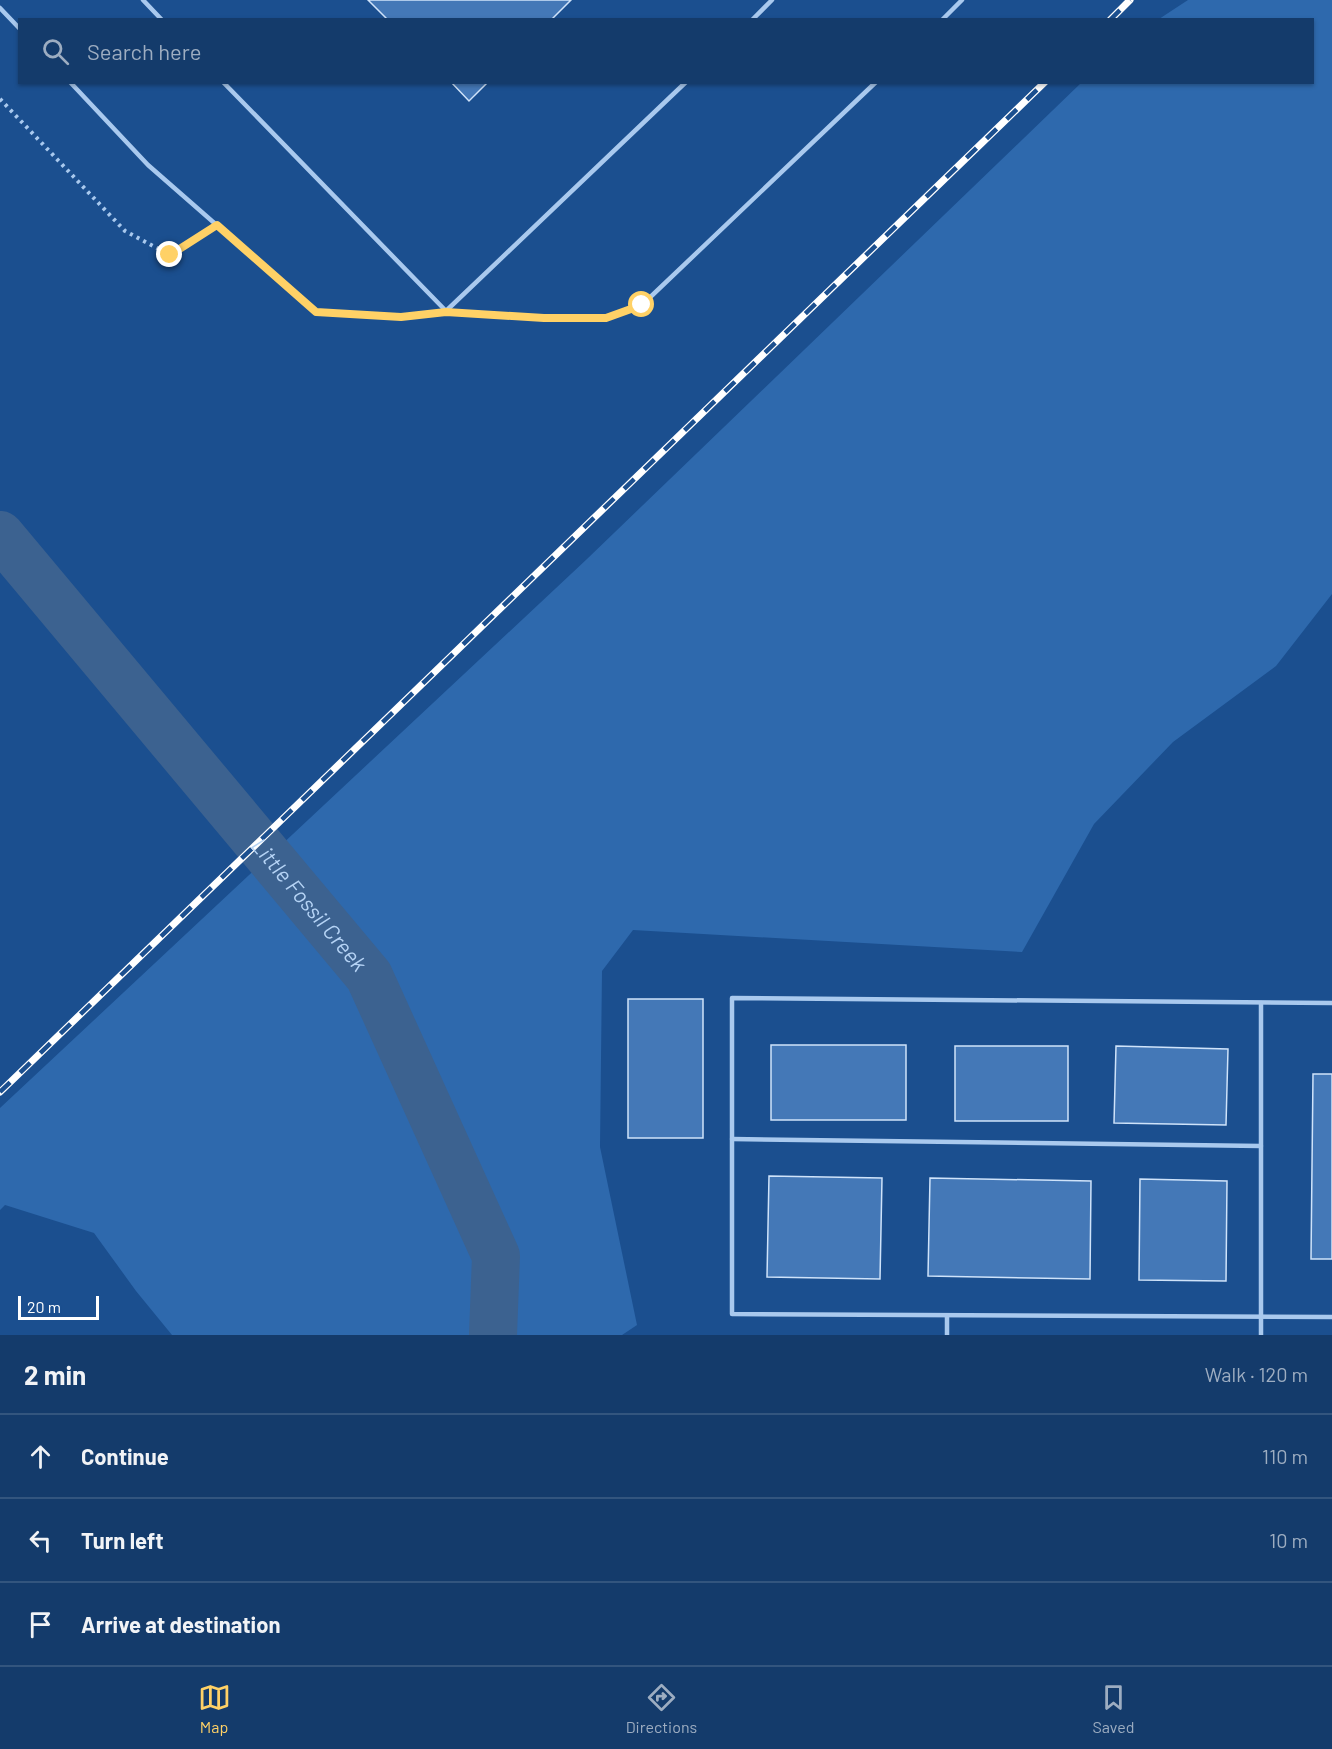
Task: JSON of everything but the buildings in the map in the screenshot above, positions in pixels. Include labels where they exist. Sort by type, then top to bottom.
[{"type":"lane","points":[[143,0],[160,18]]},
{"type":"lane","points":[[754,18],[772,0]]},
{"type":"lane","points":[[944,18],[962,0]]},
{"type":"lane","points":[[0,8],[18,27]]},
{"type":"lane","points":[[72,84],[148,165],[316,312],[401,317],[446,312],[544,318],[606,318],[642,305],[874,84]]},
{"type":"lane","points":[[225,84],[446,312]]},
{"type":"lane","points":[[446,312],[684,84]]},
{"type":"lane","points":[[1332,1004],[732,998],[732,1314],[947,1317],[1332,1317]]},
{"type":"lane","points":[[1261,1003],[1261,1335]]},
{"type":"lane","points":[[732,1139],[1261,1146]]},
{"type":"lane","points":[[947,1317],[947,1335]]},
{"type":"path","points":[[0,99],[125,231],[170,255],[217,225]]},
{"type":"shaded area","points":[[1188,0],[1332,0],[1332,594],[1276,666],[1173,742],[1094,824],[1022,952],[633,930],[602,971],[600,1147],[637,1325],[622,1335],[172,1335],[136,1291],[94,1233],[5,1205],[0,1210],[0,1108],[587,559],[1080,84],[1314,84],[1314,18],[1161,18]]},
{"type":"waterway","name":"Little Fossil Creek","points":[[0,535],[369,976],[496,1256],[493,1335]]},
{"type":"railway","points":[[1112,18],[1130,0]]},
{"type":"railway","points":[[0,1092],[1043,84]]},
{"type":"route","points":[[170,255],[217,225],[316,312],[401,317],[446,312],[544,318],[606,318],[642,305]]}]
